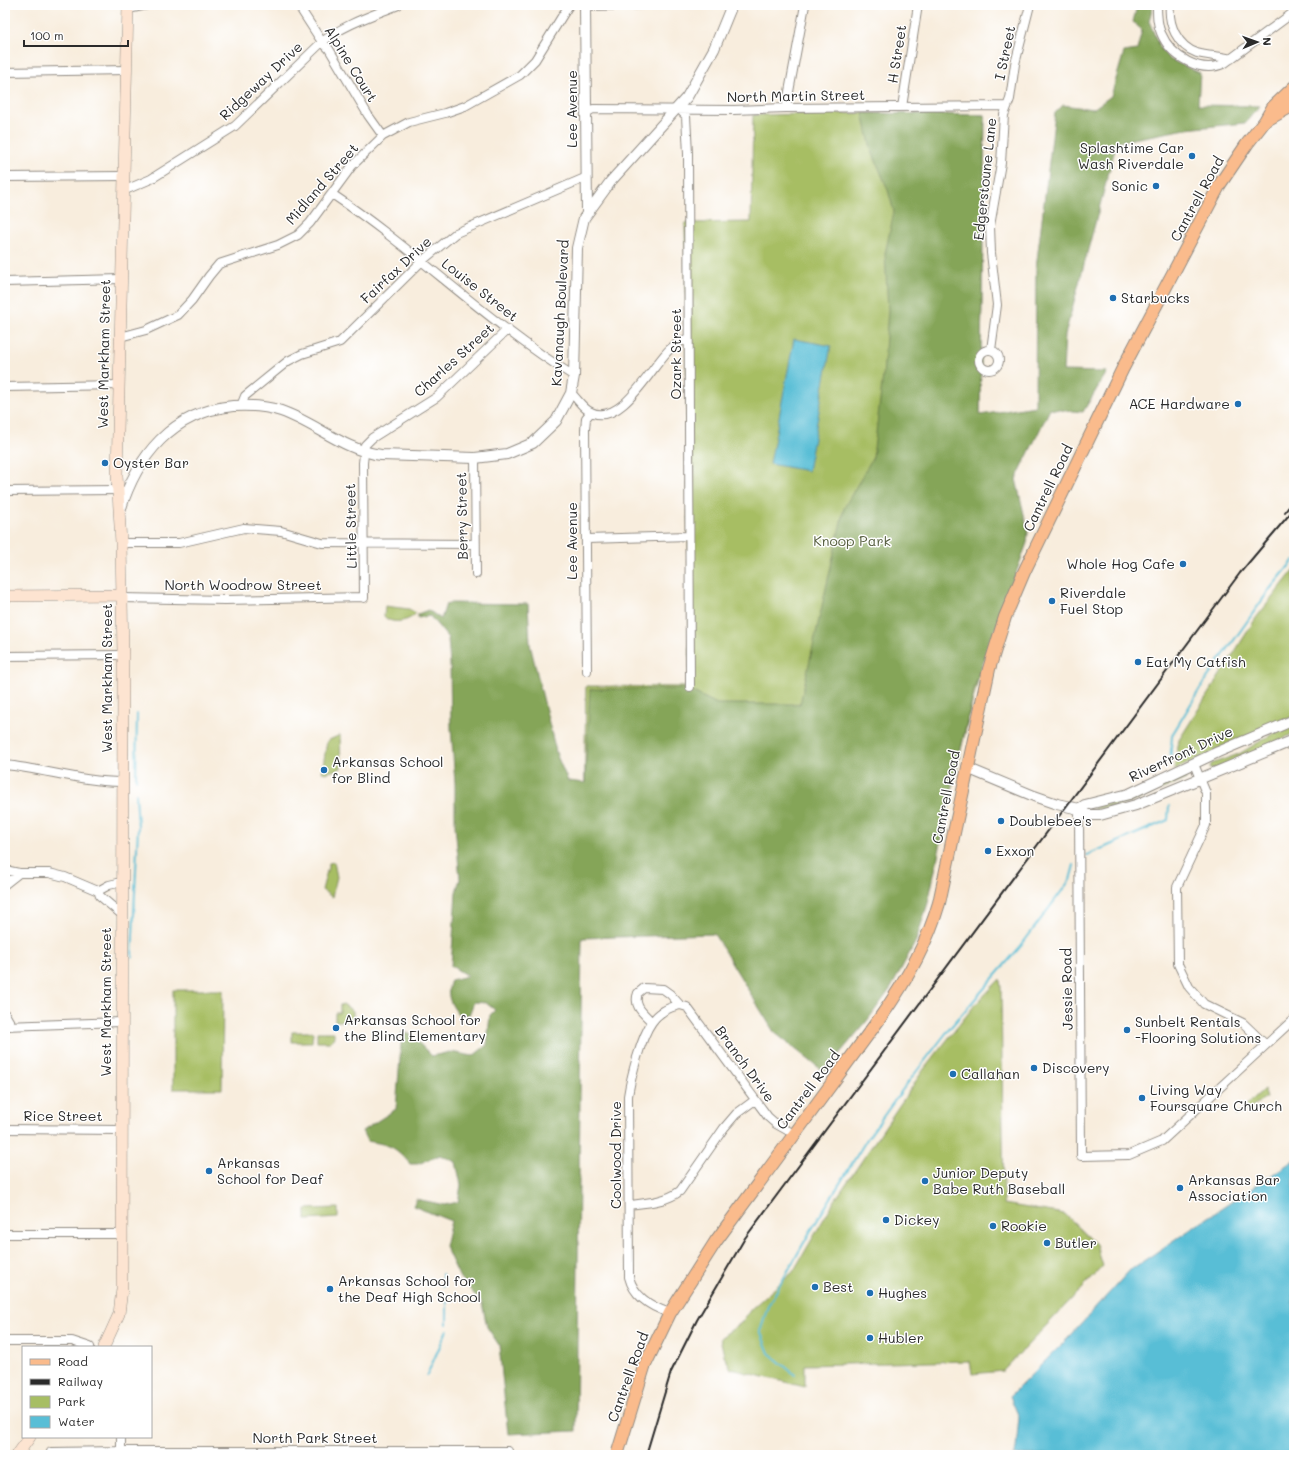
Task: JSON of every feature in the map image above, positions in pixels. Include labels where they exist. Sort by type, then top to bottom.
[{"type":"main road","name":"West Markham Street","points":[[104,1346],[120,1314],[122,1289],[121,914],[123,655],[121,543],[118,490],[121,279],[128,7]]},
{"type":"main road","name":"Cantrell Road","points":[[617,1455],[644,1367],[670,1313],[716,1241],[898,994],[928,935],[935,917],[945,877],[966,768],[995,645],[1024,572],[1123,368],[1220,184],[1247,144],[1265,121],[1273,107],[1294,87]]},
{"type":"main road","name":"Cantrell Road","points":[[1265,121],[1292,105]]},
{"type":"main road","points":[[5,596],[122,596]]},
{"type":"main road","points":[[18,1454],[29,1438]]},
{"type":"street","points":[[128,7],[147,5]]},
{"type":"street","name":"Alpine Court","points":[[298,5],[322,42],[329,49],[368,115],[383,136]]},
{"type":"street","name":"Ridgeway Drive","points":[[123,191],[151,179],[235,126],[322,42],[347,25],[398,5]]},
{"type":"street","name":"Midland Street","points":[[120,337],[146,330],[178,315],[192,300],[219,264],[278,245],[298,235],[310,223],[352,166],[383,136],[409,122],[445,114],[465,106],[520,75],[535,60],[569,5]]},
{"type":"street","points":[[585,6],[644,5]]},
{"type":"street","name":"Kavanaugh Boulevard","points":[[119,513],[139,467],[157,442],[184,422],[205,412],[220,408],[241,406],[262,407],[282,411],[365,453],[396,457],[475,458],[507,454],[533,443],[556,421],[570,393],[574,376],[577,248],[580,231],[587,213],[611,182],[679,109],[693,89],[728,17],[732,5]]},
{"type":"street","points":[[786,108],[804,5],[808,5]]},
{"type":"street","name":"H Street","points":[[902,107],[918,5]]},
{"type":"street","name":"I Street","points":[[1006,106],[1010,99],[1016,58],[1030,5]]},
{"type":"street","points":[[1157,5],[1161,33],[1170,47],[1179,56],[1190,63],[1206,67],[1222,64],[1231,59],[1294,12]]},
{"type":"street","points":[[1170,5],[1169,17],[1172,27],[1184,44],[1196,52],[1231,59]]},
{"type":"street","name":"Lee Avenue","points":[[585,6],[587,213]]},
{"type":"street","points":[[5,72],[126,70]]},
{"type":"street","name":"North Martin Street","points":[[586,113],[593,109],[734,110],[786,108],[1006,106]]},
{"type":"street","name":"Edgerstoune Lane","points":[[991,350],[997,305],[991,253],[990,226],[1001,163],[1006,106]]},
{"type":"street","name":"Ozark Street","points":[[679,109],[684,113],[687,120],[690,687]]},
{"type":"street","points":[[5,178],[124,176]]},
{"type":"street","name":"Fairfax Drive","points":[[241,406],[245,396],[288,361],[302,354],[340,342],[422,261],[456,233],[587,177]]},
{"type":"street","name":"Louise Street","points":[[332,194],[422,261],[546,359],[574,376]]},
{"type":"street","points":[[5,282],[121,279]]},
{"type":"street","name":"Charles Street","points":[[365,453],[365,445],[372,438],[437,397],[508,329]]},
{"type":"street","points":[[570,393],[591,412],[604,413],[622,406],[670,349],[688,338]]},
{"type":"street","points":[[5,387],[119,385]]},
{"type":"street","name":"Lee Avenue","points":[[587,671],[586,418],[591,412]]},
{"type":"street","name":"Little Street","points":[[364,598],[363,464],[365,453]]},
{"type":"street","name":"Berry Street","points":[[475,458],[476,574]]},
{"type":"street","points":[[5,491],[118,490]]},
{"type":"street","points":[[121,543],[179,542],[231,530],[250,528],[281,531],[322,544],[475,544]]},
{"type":"street","points":[[587,539],[689,536]]},
{"type":"street","name":"North Woodrow Street","points":[[122,596],[225,600],[364,598]]},
{"type":"street","points":[[5,656],[123,655]]},
{"type":"street","name":"Riverfront Drive","points":[[1079,809],[1085,805],[1129,794],[1218,752],[1294,720]]},
{"type":"street","name":"Riverfront Drive","points":[[966,768],[1034,796],[1057,804],[1079,809],[1087,815],[1116,812],[1136,805],[1294,740]]},
{"type":"street","points":[[1194,764],[1206,793],[1206,825],[1177,887],[1178,964],[1189,987],[1204,1004],[1243,1023],[1266,1045],[1294,1019]]},
{"type":"street","points":[[5,766],[41,769],[105,781],[122,782]]},
{"type":"street","name":"Jessie Road","points":[[1079,809],[1081,1156],[1129,1155],[1162,1140],[1266,1045]]},
{"type":"street","points":[[5,870],[19,873],[49,873],[65,877],[98,891],[100,896],[121,914]]},
{"type":"street","points":[[5,884],[19,873]]},
{"type":"street","points":[[98,891],[109,885],[122,882]]},
{"type":"street","name":"Branch Drive","points":[[652,1022],[636,1004],[636,998],[642,989],[651,987],[663,989],[680,1005],[687,1007],[693,1013],[755,1100],[772,1121],[794,1134]]},
{"type":"street","points":[[652,1022],[666,1009],[680,1005]]},
{"type":"street","points":[[5,1014],[8,1026],[58,1026],[121,1022]]},
{"type":"street","name":"Coolwood Drive","points":[[652,1022],[646,1033],[629,1089],[630,1281],[635,1291],[645,1301],[670,1313]]},
{"type":"street","points":[[629,1205],[659,1201],[672,1197],[680,1191],[724,1128],[736,1114],[755,1100]]},
{"type":"street","name":"Rice Street","points":[[5,1129],[121,1130]]},
{"type":"street","points":[[5,1234],[122,1234]]},
{"type":"street","points":[[5,1341],[72,1341],[87,1346]]},
{"type":"street","points":[[121,1438],[121,1453]]},
{"type":"street","name":"North Park Street","points":[[51,1452],[508,1453]]},
{"type":"green space","points":[[1137,5],[1153,5],[1149,21],[1159,46],[1169,59],[1200,73],[1198,105],[1260,106],[1245,123],[1186,129],[1117,142],[1065,335],[1063,371],[1107,372],[1083,412],[1050,409],[1016,479],[1028,532],[1027,543],[974,688],[928,903],[916,941],[891,988],[867,1021],[824,1072],[774,1032],[714,934],[582,938],[576,1431],[508,1434],[499,1345],[487,1327],[482,1303],[460,1278],[445,1246],[451,1221],[413,1206],[416,1199],[445,1205],[458,1202],[461,1185],[456,1162],[440,1155],[418,1164],[410,1164],[392,1147],[367,1141],[362,1131],[396,1109],[402,1032],[410,1034],[432,1056],[450,1052],[473,1056],[487,1045],[490,1015],[495,1010],[486,1003],[474,1002],[469,1015],[458,1014],[452,1006],[449,998],[449,985],[451,980],[468,976],[451,966],[456,892],[460,879],[455,825],[455,783],[451,728],[448,638],[430,616],[418,618],[418,614],[428,610],[441,619],[446,604],[449,603],[528,604],[530,644],[557,756],[568,781],[585,783],[590,689],[687,689],[717,704],[800,704],[844,508],[873,457],[883,376],[888,310],[885,254],[894,212],[888,190],[871,149],[863,113],[985,115],[980,415],[1035,406],[1036,268],[1055,113],[1063,105],[1093,109],[1111,96],[1124,52],[1137,50],[1142,30],[1133,22]]},
{"type":"green space","name":"Knoop Park","points":[[863,113],[985,115],[980,415],[981,667],[957,766],[582,937],[586,686],[690,687],[685,223],[751,222],[753,115]]},
{"type":"green space","points":[[1294,570],[1294,716],[1174,770],[1179,740],[1256,618]]},
{"type":"green space","points":[[385,606],[409,609],[416,613],[409,619],[391,621],[384,616]]},
{"type":"green space","points":[[1294,724],[1294,733],[1256,753],[1212,770],[1210,769],[1211,764],[1239,754],[1282,728]]},
{"type":"green space","points":[[340,735],[341,768],[326,773],[322,772],[327,741]]},
{"type":"green space","points":[[1181,776],[1185,776],[1186,779],[1127,804],[1091,810],[1101,804],[1120,801]]},
{"type":"green space","points":[[334,862],[337,877],[332,897],[322,890],[329,863]]},
{"type":"green space","name":"Junior Deputy Babe Ruth Baseball","points":[[1000,979],[1004,1204],[1065,1214],[1096,1244],[1103,1266],[1003,1371],[972,1374],[970,1361],[805,1365],[805,1387],[731,1369],[724,1355],[720,1338],[741,1323],[751,1309],[793,1272],[833,1203],[924,1069],[974,1006]]},
{"type":"green space","points":[[173,990],[223,990],[222,1089],[173,1089]]},
{"type":"green space","points":[[343,1004],[353,1011],[353,1021],[335,1021],[335,1013],[340,1013],[340,1005]]},
{"type":"green space","points":[[292,1032],[313,1032],[312,1042],[292,1042]]},
{"type":"green space","points":[[317,1032],[334,1032],[334,1038],[330,1042],[317,1042]]},
{"type":"green space","points":[[1264,1089],[1267,1098],[1235,1116]]},
{"type":"green space","points":[[338,1208],[338,1218],[306,1220],[306,1209]]},
{"type":"water","points":[[794,339],[831,346],[808,471],[770,464]]},
{"type":"water","points":[[1294,1160],[1294,1455],[1013,1455],[1016,1449],[1019,1417],[1010,1396],[1073,1333],[1130,1270]]},
{"type":"waterway","points":[[1170,764],[1172,735],[1203,684],[1270,589],[1294,560]]},
{"type":"waterway","points":[[136,780],[137,714]]},
{"type":"waterway","points":[[132,957],[138,827],[136,794]]},
{"type":"waterway","points":[[1087,855],[1168,820],[1169,806]]},
{"type":"waterway","points":[[795,1375],[769,1353],[760,1331],[768,1306],[810,1232],[867,1139],[950,1028],[1020,947],[1070,880],[1074,865]]},
{"type":"waterway","points":[[442,1274],[443,1286]]},
{"type":"waterway","points":[[447,1298],[447,1324]]},
{"type":"waterway","points":[[427,1375],[447,1330]]},
{"type":"railway","points":[[1285,512],[1294,500]]},
{"type":"railway","points":[[646,1455],[671,1372],[697,1320],[745,1238],[1240,573],[1294,509]]},
{"type":"place","name":"Splashtime Car Wash Riverdale","points":[[1192,156]]},
{"type":"place","name":"Sonic","points":[[1156,186]]},
{"type":"place","name":"Starbucks","points":[[1113,298]]},
{"type":"place","name":"ACE Hardware","points":[[1238,404]]},
{"type":"place","name":"Oyster Bar","points":[[105,463]]},
{"type":"place","name":"Whole Hog Cafe","points":[[1183,564]]},
{"type":"place","name":"Riverdale Fuel Stop","points":[[1052,601]]},
{"type":"place","name":"Eat My Catfish","points":[[1138,662]]},
{"type":"place","name":"Arkansas School for Blind","points":[[324,770]]},
{"type":"place","name":"Doublebee's","points":[[1001,821]]},
{"type":"place","name":"Exxon","points":[[988,851]]},
{"type":"place","name":"Arkansas School for the Blind Elementary","points":[[336,1028]]},
{"type":"place","name":"Sunbelt Rentals -Flooring Solutions","points":[[1127,1030]]},
{"type":"place","name":"Discovery","points":[[1034,1068]]},
{"type":"place","name":"Callahan","points":[[953,1074]]},
{"type":"place","name":"Living Way Foursquare Church","points":[[1142,1098]]},
{"type":"place","name":"Arkansas School for Deaf","points":[[209,1171]]},
{"type":"place","name":"Junior Deputy Babe Ruth Baseball","points":[[925,1181]]},
{"type":"place","name":"Arkansas Bar Association","points":[[1180,1188]]},
{"type":"place","name":"Dickey","points":[[886,1220]]},
{"type":"place","name":"Rookie","points":[[993,1226]]},
{"type":"place","name":"Butler","points":[[1047,1243]]},
{"type":"place","name":"Best","points":[[815,1287]]},
{"type":"place","name":"Arkansas School for the Deaf High School","points":[[330,1289]]},
{"type":"place","name":"Hughes","points":[[870,1293]]},
{"type":"place","name":"Hubler","points":[[870,1338]]}]
